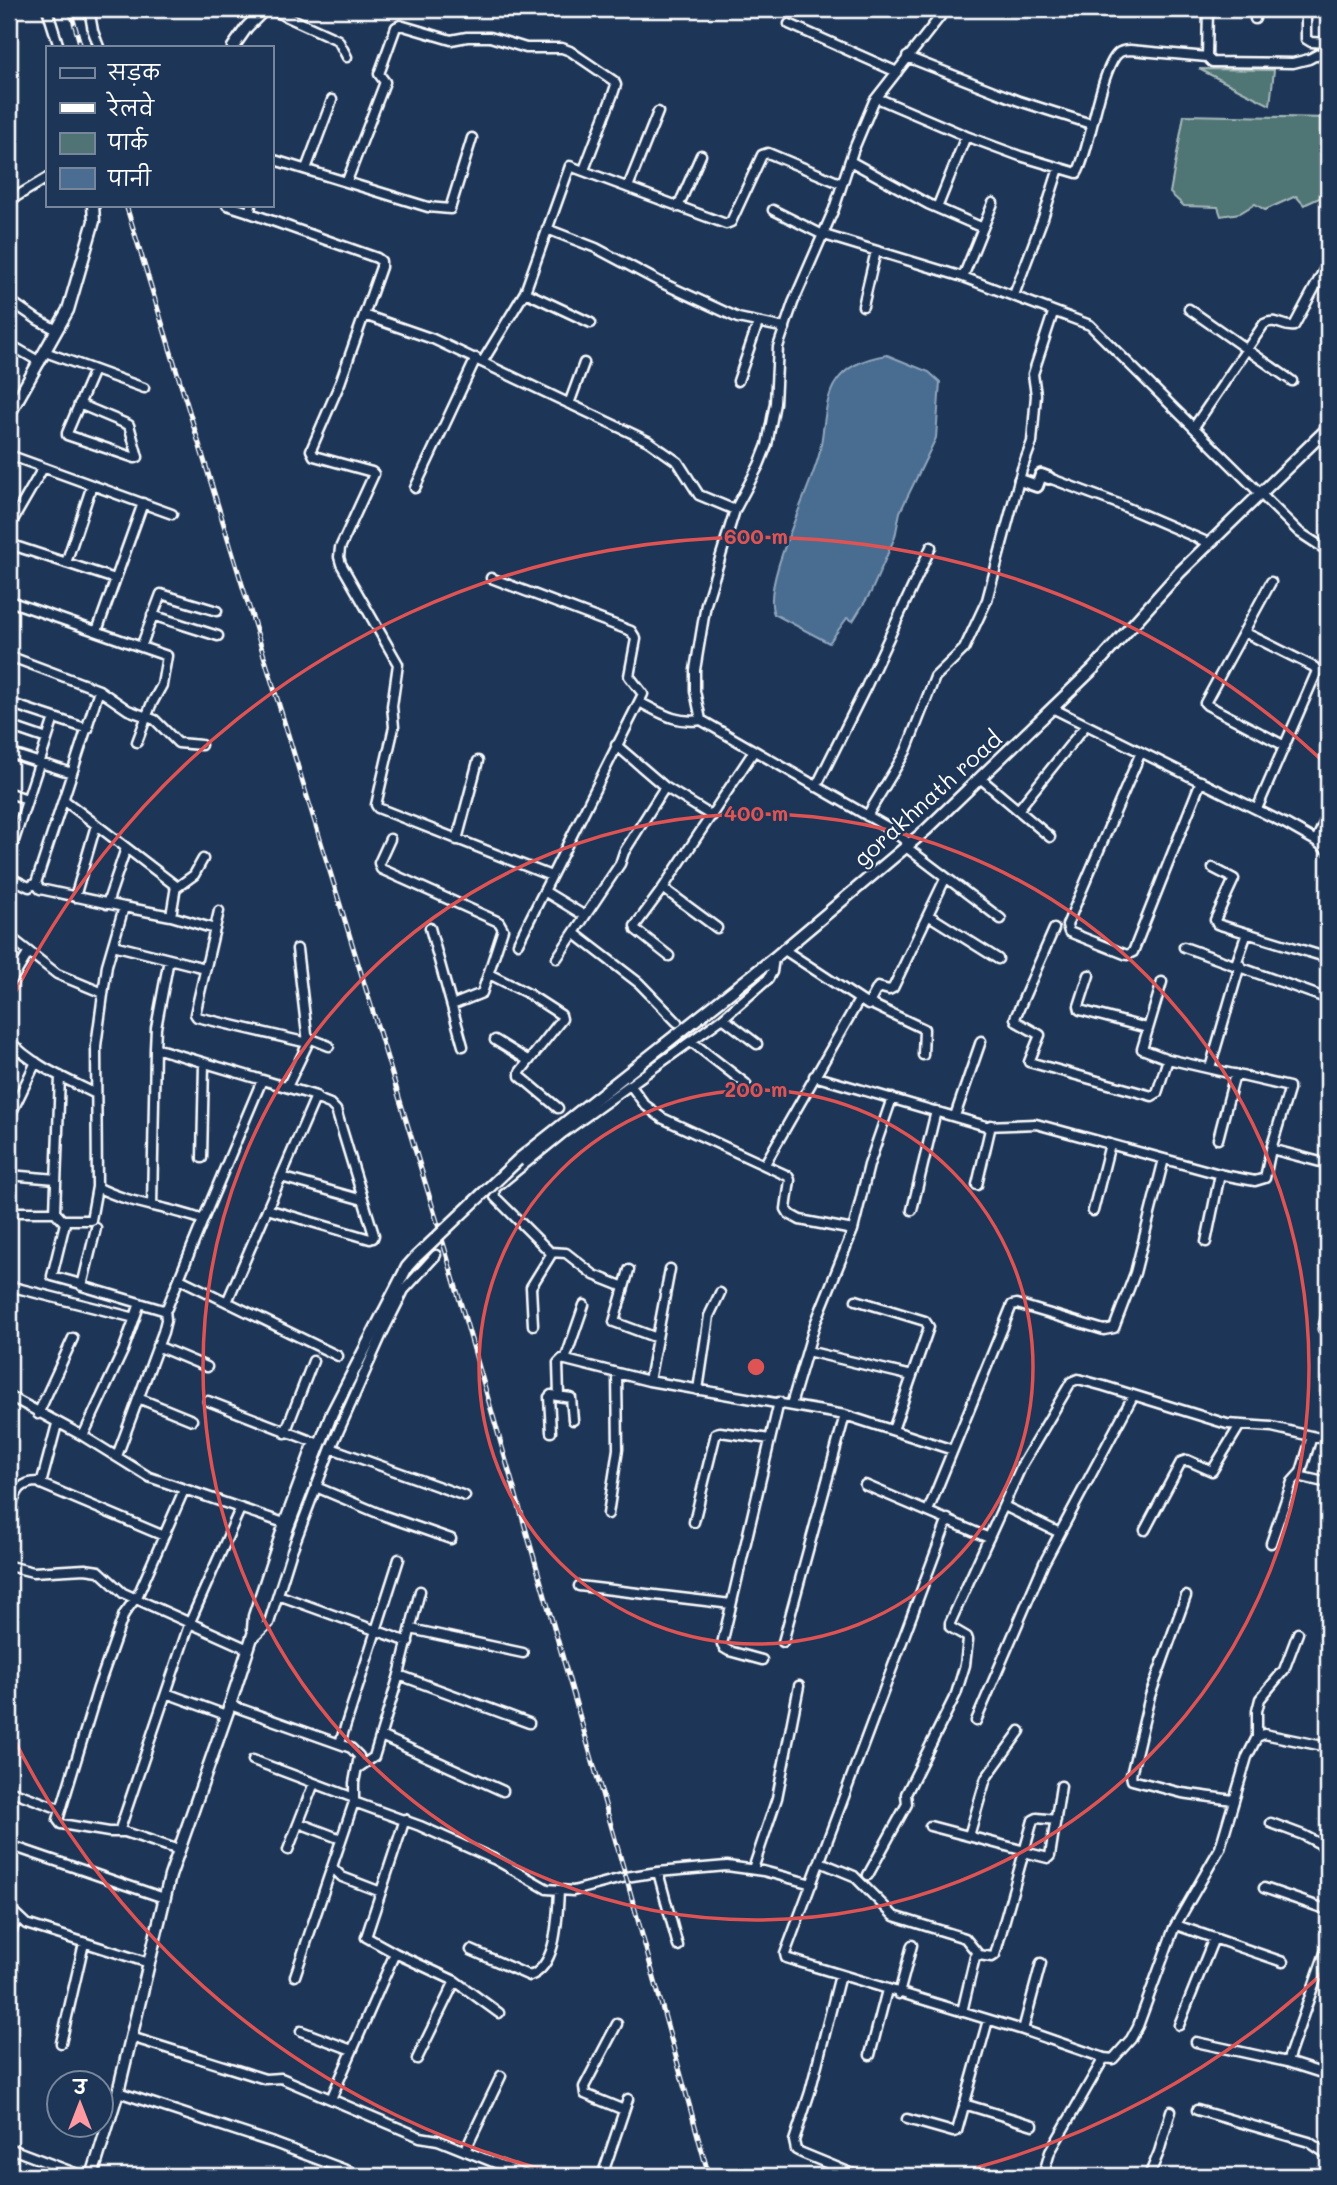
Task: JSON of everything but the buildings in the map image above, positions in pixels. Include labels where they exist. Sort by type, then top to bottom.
[{"type":"main road","points":[[1020,480],[1037,486],[1041,475],[1049,478]]},
{"type":"street","points":[[47,9],[59,46]]},
{"type":"street","points":[[89,9],[99,46]]},
{"type":"street","points":[[234,46],[247,27],[267,9],[338,40],[347,57]]},
{"type":"street","points":[[701,720],[695,691],[695,670],[704,617],[734,510],[767,445],[776,394],[778,347],[793,303],[834,209],[850,161],[877,98],[946,9]]},
{"type":"street","points":[[1207,57],[1208,9]]},
{"type":"street","points":[[1255,9],[1255,19]]},
{"type":"street","points":[[1306,9],[1306,39],[1328,43]]},
{"type":"street","points":[[789,24],[897,72]]},
{"type":"street","points":[[347,180],[385,82],[379,74],[396,27],[400,25],[452,40],[490,37],[526,48],[562,48],[614,81],[616,85],[613,94],[584,170]]},
{"type":"street","points":[[877,98],[966,136],[1073,173],[1079,170],[1106,78],[1116,55],[1121,51],[1207,57],[1212,62],[1293,63],[1309,60],[1328,49]]},
{"type":"street","points":[[907,57],[1019,101],[1091,124]]},
{"type":"street","points":[[306,169],[332,100]]},
{"type":"street","points":[[628,187],[657,111]]},
{"type":"street","points":[[937,208],[966,136]]},
{"type":"street","points":[[273,160],[347,180],[428,207],[450,209],[472,138]]},
{"type":"street","points":[[415,488],[479,359],[525,292],[568,169],[574,166],[726,225],[729,224],[762,155],[768,153],[842,184]]},
{"type":"street","points":[[678,207],[701,155]]},
{"type":"street","points":[[850,161],[937,208],[983,228]]},
{"type":"street","points":[[1014,295],[1059,168]]},
{"type":"street","points":[[9,201],[46,179]]},
{"type":"street","points":[[963,277],[993,203]]},
{"type":"street","points":[[9,415],[68,310],[94,221],[93,206]]},
{"type":"street","points":[[250,208],[381,261],[340,383],[311,450],[314,456],[374,474],[340,548],[339,557],[398,664],[399,672],[392,706],[394,727],[376,805],[380,810],[551,876]]},
{"type":"street","points":[[773,210],[821,234],[963,277],[1014,295],[1053,313],[1083,322],[1098,331],[1299,532],[1328,551]]},
{"type":"street","points":[[547,229],[588,245],[738,318],[785,328]]},
{"type":"street","points":[[863,306],[876,251]]},
{"type":"street","points":[[1194,427],[1264,324],[1275,321],[1294,326],[1326,268]]},
{"type":"street","points":[[525,292],[591,323]]},
{"type":"street","points":[[9,300],[57,330]]},
{"type":"street","points":[[1189,309],[1292,381]]},
{"type":"street","points":[[867,816],[905,751],[935,677],[964,649],[985,607],[1032,437],[1036,395],[1033,374],[1053,313]]},
{"type":"street","points":[[364,315],[433,339],[479,359],[648,441],[678,462],[699,495],[734,510]]},
{"type":"street","points":[[738,381],[758,323]]},
{"type":"street","points":[[9,344],[42,357],[94,370],[145,388]]},
{"type":"street","points":[[569,404],[584,363]]},
{"type":"street","points":[[79,404],[129,425],[138,457],[68,436],[67,433],[79,404],[94,370]]},
{"type":"street","name":"gorakhnath road","points":[[92,2176],[118,2092],[178,1850],[228,1710],[288,1527],[331,1413],[407,1268],[518,1160],[774,958],[908,845],[1093,669],[1180,572],[1328,428]]},
{"type":"street","points":[[9,455],[172,514]]},
{"type":"street","points":[[9,527],[43,468]]},
{"type":"street","points":[[1049,478],[1209,543]]},
{"type":"street","points":[[66,563],[92,485]]},
{"type":"street","points":[[97,631],[143,503]]},
{"type":"street","points":[[9,544],[116,579]]},
{"type":"street","points":[[816,787],[931,547]]},
{"type":"street","points":[[491,578],[631,631],[636,639],[629,676],[642,691],[639,702],[518,943]]},
{"type":"street","points":[[1271,582],[1205,702],[1285,746]]},
{"type":"street","points":[[141,647],[159,595],[164,593],[217,611]]},
{"type":"street","points":[[9,601],[167,656],[162,685],[146,716],[137,742]]},
{"type":"street","points":[[152,615],[218,636]]},
{"type":"street","points":[[1244,632],[1314,667],[1317,671],[1257,809]]},
{"type":"street","points":[[9,656],[100,690],[128,710],[159,723],[178,743],[201,745]]},
{"type":"street","points":[[9,877],[29,887],[36,883],[100,690]]},
{"type":"street","points":[[639,702],[673,720],[701,720],[867,816],[1001,919]]},
{"type":"street","points":[[9,703],[88,729]]},
{"type":"street","points":[[1052,708],[1257,809],[1316,841],[1328,851]]},
{"type":"street","points":[[9,856],[54,718]]},
{"type":"street","points":[[1018,810],[1086,725]]},
{"type":"street","points":[[9,726],[47,739]]},
{"type":"street","points":[[616,745],[665,787],[712,816]]},
{"type":"street","points":[[669,956],[636,930],[635,926],[754,751]]},
{"type":"street","points":[[9,752],[72,773]]},
{"type":"street","points":[[1141,752],[1067,925],[1069,932],[1127,955],[1133,952],[1201,781]]},
{"type":"street","points":[[457,840],[478,761]]},
{"type":"street","points":[[980,778],[1050,837]]},
{"type":"street","points":[[557,958],[620,864],[624,852],[665,787]]},
{"type":"street","points":[[9,793],[27,799]]},
{"type":"street","points":[[64,800],[176,888]]},
{"type":"street","points":[[1316,841],[1328,814]]},
{"type":"street","points":[[75,897],[96,825]]},
{"type":"street","points":[[390,839],[379,863],[381,869],[499,922],[502,926],[482,993],[452,1005]]},
{"type":"street","points":[[107,904],[126,848]]},
{"type":"street","points":[[171,916],[176,888],[194,875],[203,859]]},
{"type":"street","points":[[1213,868],[1234,879],[1215,922],[1325,957]]},
{"type":"street","points":[[869,1003],[878,987],[889,990],[893,988],[946,877]]},
{"type":"street","points":[[36,883],[40,889],[171,916],[215,929]]},
{"type":"street","points":[[663,888],[717,928]]},
{"type":"street","points":[[544,891],[585,916]]},
{"type":"street","points":[[63,1220],[91,1220],[97,1187],[96,1046],[107,965],[124,907]]},
{"type":"street","points":[[219,911],[194,1012],[197,1017],[330,1046]]},
{"type":"street","points":[[928,915],[998,959]]},
{"type":"street","points":[[430,928],[463,1046]]},
{"type":"street","points":[[1054,929],[1015,1018],[1017,1022],[1040,1034],[1029,1062],[1152,1096],[1157,1093],[1168,1059]]},
{"type":"street","points":[[574,933],[639,983],[677,1022]]},
{"type":"street","points":[[1210,1068],[1247,933]]},
{"type":"street","points":[[9,936],[57,974],[103,993]]},
{"type":"street","points":[[113,945],[205,968]]},
{"type":"street","points":[[1184,947],[1328,999]]},
{"type":"street","points":[[287,1087],[308,1040],[297,949]]},
{"type":"street","points":[[783,949],[866,1005],[869,1003],[924,1029],[923,1055]]},
{"type":"street","points":[[9,985],[29,952]]},
{"type":"street","points":[[624,1287],[594,1275],[566,1253],[552,1253],[495,1197],[494,1189],[563,1133],[723,1018],[768,979],[774,958]]},
{"type":"street","points":[[152,1206],[156,1028],[169,959]]},
{"type":"street","points":[[489,974],[527,993],[562,1017],[520,1072],[522,1080],[558,1108]]},
{"type":"street","points":[[1089,975],[1080,1010],[1147,1028]]},
{"type":"street","points":[[814,1076],[991,1125],[1036,1124],[1220,1174],[1262,1180],[1265,1178],[1289,1087],[1168,1059],[1142,1049],[1162,982]]},
{"type":"street","points":[[765,1164],[859,1000]]},
{"type":"street","points":[[723,1018],[757,1044]]},
{"type":"street","points":[[9,1040],[19,1052],[96,1094]]},
{"type":"street","points":[[495,1040],[529,1061]]},
{"type":"street","points":[[955,1116],[981,1041]]},
{"type":"street","points":[[691,1042],[746,1084]]},
{"type":"street","points":[[155,1048],[316,1096],[315,1098],[337,1110],[373,1238],[267,1209]]},
{"type":"street","points":[[9,1118],[36,1062]]},
{"type":"street","points":[[202,1158],[204,1063]]},
{"type":"street","points":[[1218,1139],[1235,1074]]},
{"type":"street","points":[[55,1212],[60,1076]]},
{"type":"street","points":[[117,1457],[166,1321],[165,1309],[180,1279],[262,1080]]},
{"type":"street","points":[[631,1086],[645,1105],[662,1118],[783,1173],[790,1180],[786,1203],[789,1214],[800,1220],[853,1230]]},
{"type":"street","points":[[227,1302],[315,1098]]},
{"type":"street","points":[[791,1405],[815,1324],[853,1230],[870,1165],[892,1098]]},
{"type":"street","points":[[912,1210],[936,1111]]},
{"type":"street","points":[[977,1185],[991,1125]]},
{"type":"street","points":[[1093,1211],[1110,1144]]},
{"type":"street","points":[[1271,1149],[1328,1164]]},
{"type":"street","points":[[928,1511],[1012,1305],[1017,1304],[1104,1331],[1114,1328],[1135,1273],[1164,1159]]},
{"type":"street","points":[[1206,1242],[1220,1174]]},
{"type":"street","points":[[9,1175],[56,1179]]},
{"type":"street","points":[[281,1177],[363,1200]]},
{"type":"street","points":[[97,1187],[203,1220]]},
{"type":"street","points":[[15,1212],[55,1212],[65,1223],[52,1276],[165,1309]]},
{"type":"street","points":[[82,1284],[96,1228]]},
{"type":"street","points":[[533,1325],[531,1287],[552,1253]]},
{"type":"street","points":[[250,1644],[269,1623],[291,1553],[331,1448],[402,1294],[436,1255]]},
{"type":"street","points":[[649,1381],[670,1269]]},
{"type":"street","points":[[629,1270],[614,1322],[657,1338]]},
{"type":"street","points":[[180,1279],[338,1356]]},
{"type":"street","points":[[9,1286],[135,1318]]},
{"type":"street","points":[[698,1390],[709,1316],[720,1293]]},
{"type":"street","points":[[856,1300],[925,1321],[929,1327],[893,1430]]},
{"type":"street","points":[[83,1436],[123,1351],[140,1303]]},
{"type":"street","points":[[565,1360],[584,1305]]},
{"type":"street","points":[[1323,1329],[1328,1310]]},
{"type":"street","points":[[38,1414],[73,1338]]},
{"type":"street","points":[[157,1346],[208,1367]]},
{"type":"street","points":[[807,1350],[912,1376]]},
{"type":"street","points":[[559,1396],[558,1363],[559,1360],[565,1360],[649,1381],[845,1415],[953,1450]]},
{"type":"street","points":[[285,1433],[313,1361]]},
{"type":"street","points":[[608,1514],[618,1449],[617,1374]]},
{"type":"street","points":[[868,1875],[907,1804],[906,1794],[961,1681],[968,1638],[950,1627],[950,1623],[1022,1465],[1071,1382],[1078,1379],[1227,1424],[1272,1427],[1328,1440]]},
{"type":"street","points":[[551,1432],[551,1395],[571,1398],[573,1420]]},
{"type":"street","points":[[9,1396],[83,1436],[149,1477],[284,1523]]},
{"type":"street","points":[[976,1721],[1044,1563],[1133,1396]]},
{"type":"street","points":[[138,1398],[192,1419]]},
{"type":"street","points":[[208,1401],[314,1443],[253,1616],[250,1644]]},
{"type":"street","points":[[762,1660],[724,1648],[722,1644],[779,1402]]},
{"type":"street","points":[[783,1642],[845,1415]]},
{"type":"street","points":[[40,1482],[57,1424]]},
{"type":"street","points":[[1145,1530],[1181,1461],[1187,1460],[1212,1471],[1240,1425]]},
{"type":"street","points":[[694,1522],[716,1433],[770,1439]]},
{"type":"street","points":[[1271,1543],[1292,1482],[1301,1472],[1312,1436]]},
{"type":"street","points":[[331,1448],[465,1496]]},
{"type":"street","points":[[1298,1476],[1328,1483]]},
{"type":"street","points":[[9,1513],[21,1486],[28,1482],[40,1482],[164,1536]]},
{"type":"street","points":[[865,1485],[989,1538]]},
{"type":"street","points":[[316,1487],[451,1539]]},
{"type":"street","points":[[178,1850],[119,1832],[61,1824],[58,1820],[124,1614],[135,1599],[184,1490]]},
{"type":"street","points":[[1004,1506],[1060,1533]]},
{"type":"street","points":[[119,1832],[190,1622],[240,1509]]},
{"type":"street","points":[[948,1519],[785,1956],[899,1994],[1023,2030],[1109,2060],[1117,2057],[1138,2025],[1176,1925],[1220,1848],[1247,1757],[1257,1737],[1260,1699],[1284,1670],[1298,1633]]},
{"type":"street","points":[[340,1743],[399,1559]]},
{"type":"street","points":[[9,1566],[33,1572],[92,1569],[106,1576],[118,1590],[135,1599],[250,1644]]},
{"type":"street","points":[[579,1586],[731,1605]]},
{"type":"street","points":[[358,1768],[372,1759],[381,1736],[420,1591]]},
{"type":"street","points":[[278,1595],[408,1642]]},
{"type":"street","points":[[1186,1596],[1150,1696],[1132,1780],[1182,1793],[1233,1800]]},
{"type":"street","points":[[411,1629],[523,1653]]},
{"type":"street","points":[[399,1675],[529,1723]]},
{"type":"street","points":[[753,1869],[777,1798],[799,1686]]},
{"type":"street","points":[[166,1693],[340,1743],[359,1756],[354,1800],[295,1976]]},
{"type":"street","points":[[968,1836],[986,1778],[1020,1731]]},
{"type":"street","points":[[1257,1737],[1264,1734],[1328,1747]]},
{"type":"street","points":[[381,1736],[503,1791]]},
{"type":"street","points":[[253,1760],[420,1825],[496,1860],[547,1889],[559,1892],[626,1877],[708,1867],[753,1869],[812,1884]]},
{"type":"street","points":[[288,1850],[314,1783]]},
{"type":"street","points":[[930,1826],[1049,1857],[1061,1786]]},
{"type":"street","points":[[9,1790],[60,1809]]},
{"type":"street","points":[[820,1861],[854,1876],[894,1916],[965,1938],[979,1955],[992,1957],[995,1955],[1035,1818],[1056,1819]]},
{"type":"street","points":[[405,1819],[366,1937],[455,1981],[499,2013]]},
{"type":"street","points":[[299,1823],[341,1839]]},
{"type":"street","points":[[1271,1823],[1328,1847]]},
{"type":"street","points":[[402,1830],[420,1825]]},
{"type":"street","points":[[9,1845],[164,1898]]},
{"type":"street","points":[[332,1867],[342,1877],[381,1892]]},
{"type":"street","points":[[657,1872],[678,1946]]},
{"type":"street","points":[[1264,1888],[1328,1910]]},
{"type":"street","points":[[471,1950],[532,1976],[549,1956],[554,1943],[559,1892]]},
{"type":"street","points":[[9,1908],[26,1924],[149,1963]]},
{"type":"street","points":[[9,1935],[18,1918]]},
{"type":"street","points":[[1176,1925],[1283,1962]]},
{"type":"street","points":[[1179,2025],[1214,1938]]},
{"type":"street","points":[[61,2043],[84,1943]]},
{"type":"street","points":[[899,1994],[912,1945]]},
{"type":"street","points":[[331,2099],[395,1953]]},
{"type":"street","points":[[1287,2062],[1325,1953],[1328,1953]]},
{"type":"street","points":[[962,2012],[975,1957],[979,1955]]},
{"type":"street","points":[[1023,2030],[1041,1962]]},
{"type":"street","points":[[841,1975],[794,2146],[858,2176]]},
{"type":"street","points":[[417,2059],[455,1981]]},
{"type":"street","points":[[870,2055],[887,1990]]},
{"type":"street","points":[[907,2119],[956,2132],[988,2020]]},
{"type":"street","points":[[617,2024],[584,2087],[585,2094],[624,2110]]},
{"type":"street","points":[[301,2031],[352,2050]]},
{"type":"street","points":[[131,2037],[265,2079],[281,2078],[420,2137],[438,2140],[528,2176]]},
{"type":"street","points":[[1196,2042],[1287,2062],[1328,2075]]},
{"type":"street","points":[[1043,2176],[1049,2152],[1104,2058]]},
{"type":"street","points":[[465,2151],[501,2076]]},
{"type":"street","points":[[118,2092],[274,2143],[362,2176]]},
{"type":"street","points":[[602,2176],[628,2099]]},
{"type":"street","points":[[964,2104],[1033,2124]]},
{"type":"street","points":[[1149,2176],[1171,2110]]},
{"type":"street","points":[[1197,2110],[1309,2142],[1328,2155]]},
{"type":"street","points":[[9,2148],[83,2176]]},
{"type":"green space","points":[[1199,69],[1274,70],[1270,105]]},
{"type":"green space","points":[[1184,115],[1328,118],[1328,194],[1304,205],[1296,196],[1265,210],[1255,204],[1240,213],[1221,216],[1218,207],[1184,206],[1170,193]]},
{"type":"water","points":[[887,355],[929,372],[940,382],[936,438],[900,512],[895,537],[871,592],[853,621],[847,618],[829,643],[774,614],[774,582],[819,455],[832,389],[852,367],[865,360]]},
{"type":"railway","points":[[70,9],[81,46]]},
{"type":"railway","points":[[126,206],[436,1218],[626,1877],[709,2176]]}]
